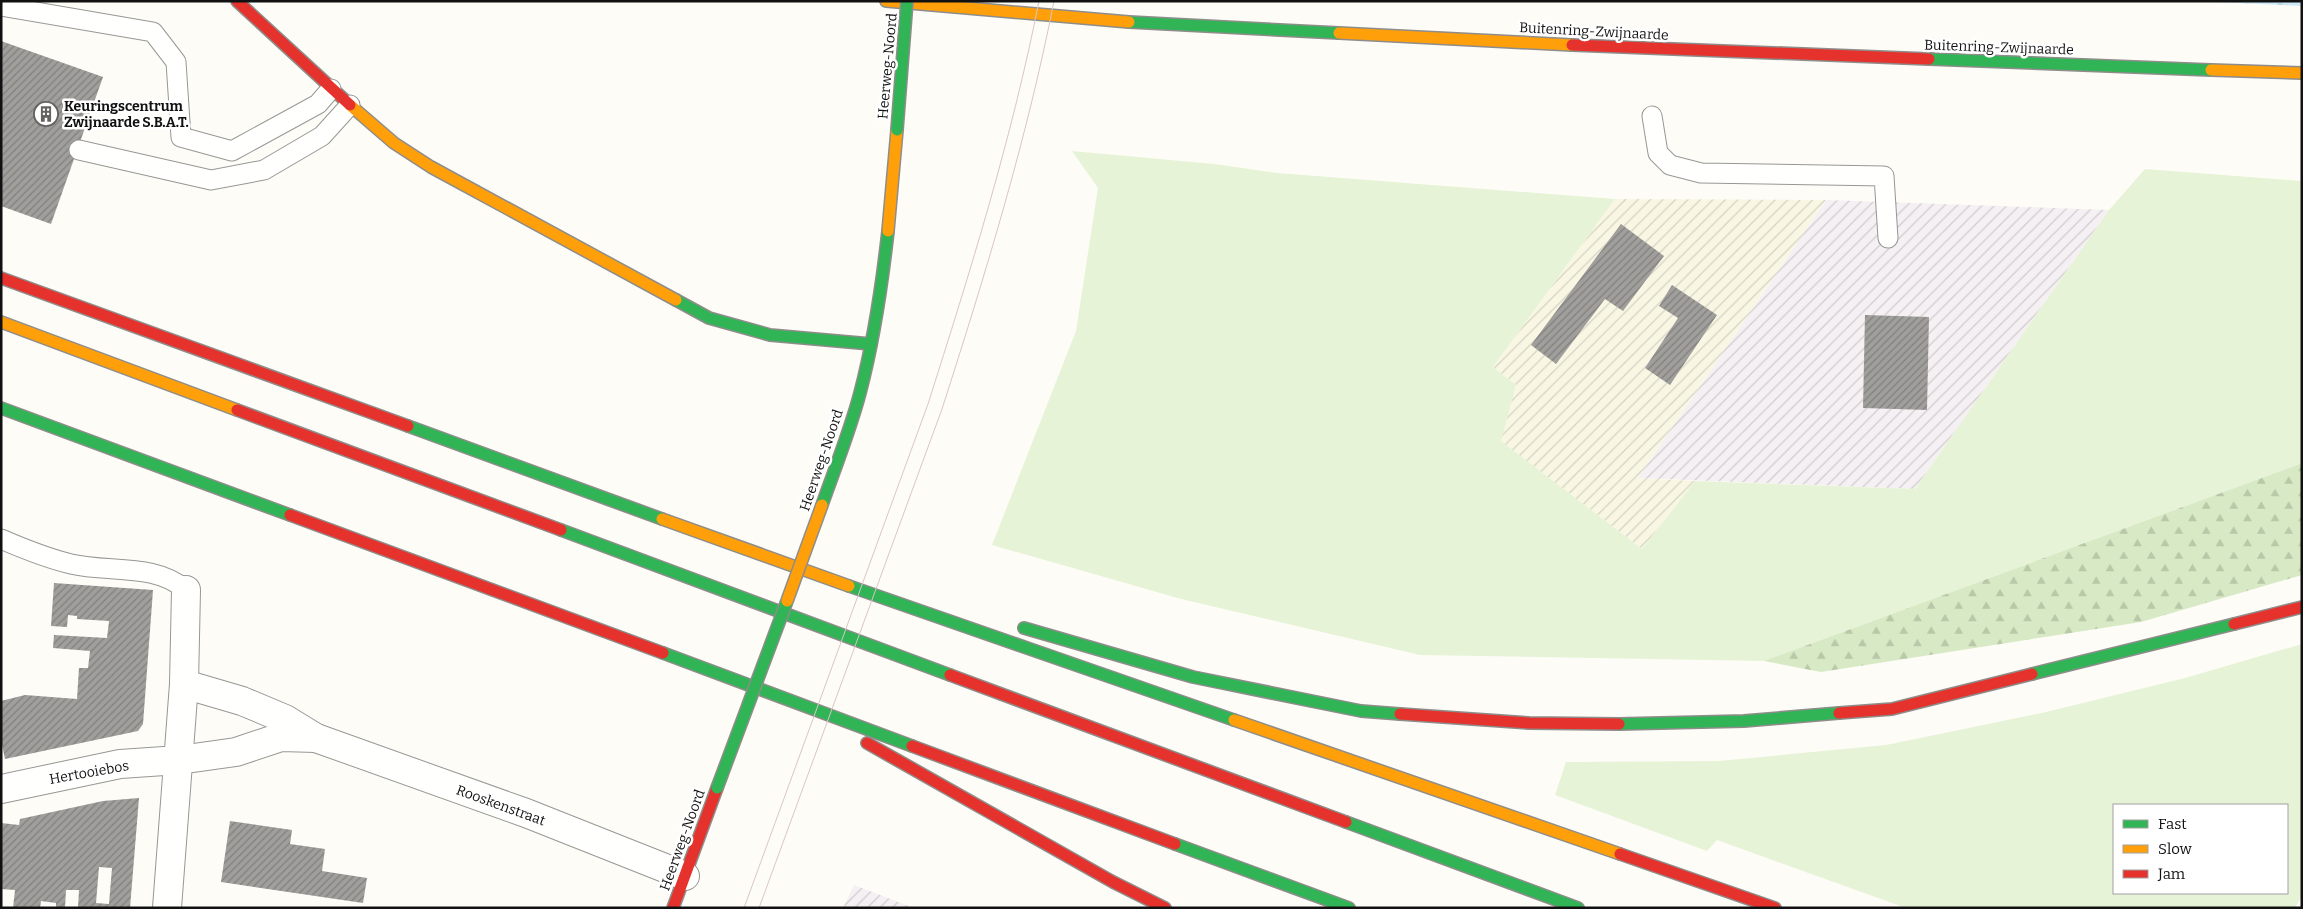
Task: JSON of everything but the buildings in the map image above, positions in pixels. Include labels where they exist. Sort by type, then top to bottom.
[{"type":"main road","points":[[237,1],[263,23],[331,89],[394,143],[432,167],[709,318],[770,334],[871,344]]},
{"type":"main road","name":"Buitenring-Zwijnaarde","points":[[886,1],[1125,22],[1571,45],[2302,74]]},
{"type":"main road","name":"Heerweg-Noord","points":[[674,908],[822,505],[859,394],[871,344],[888,236],[907,1]]},
{"type":"main road","points":[[1,278],[746,550],[1775,908]]},
{"type":"main road","points":[[1,322],[1578,908]]},
{"type":"main road","points":[[1,408],[1349,908]]},
{"type":"main road","points":[[746,550],[924,599]]},
{"type":"main road","points":[[1017,626],[1193,677],[1361,711],[1529,723],[1651,725],[1744,721],[1892,709],[2302,607]]},
{"type":"main road","points":[[794,701],[1113,882],[1165,908]]},
{"type":"street","points":[[167,908],[184,684],[186,590]]},
{"type":"street","name":"Rooskenstraat","points":[[184,684],[242,701],[285,719],[316,738],[526,813],[685,876]]},
{"type":"street","name":"Rooskenstraat","points":[[178,760],[236,752],[281,737],[316,738]]},
{"type":"street","name":"Hertooiebos","points":[[1,789],[120,764],[178,760]]},
{"type":"lane","points":[[1,6],[152,32],[176,62],[182,137],[232,151],[318,104],[331,89]]},
{"type":"lane","points":[[79,150],[211,180],[264,170],[322,136],[350,105]]},
{"type":"lane","points":[[1652,116],[1658,154],[1670,165],[1701,173],[1884,176],[1888,238]]},
{"type":"lane","points":[[1,539],[40,556],[73,564],[155,573],[175,580],[186,590]]},
{"type":"shaded area","points":[[1615,199],[1826,200],[1638,478],[1695,481],[1642,549],[1500,441],[1516,385],[1493,367]]},
{"type":"shaded area","points":[[1826,200],[2109,210],[1915,489],[1638,478]]},
{"type":"shaded area","points":[[854,885],[914,908],[843,908]]},
{"type":"green space","points":[[1072,151],[1214,164],[1277,173],[1615,199],[1493,367],[1516,385],[1501,441],[1642,549],[1695,481],[1915,489],[2109,210],[2145,169],[2302,181],[2302,463],[1764,661],[1420,655],[1181,599],[992,545],[1076,331],[1098,188]]},
{"type":"green space","points":[[2302,463],[2302,575],[2141,622],[1821,672],[1764,661]]},
{"type":"green space","points":[[2302,644],[2302,896],[2295,908],[1906,908],[1717,840],[1707,851],[1555,795],[1566,762],[1719,761],[1886,745],[2046,712],[2185,678]]},
{"type":"water","points":[[2191,1],[2302,1],[2302,6]]},
{"type":"tram line","points":[[744,908],[928,404],[1003,154],[1039,1]]},
{"type":"tram line","points":[[759,908],[942,409],[1004,207],[1031,104],[1054,1]]},
{"type":"traffic: fast","points":[[897,130],[907,1]]},
{"type":"traffic: fast","points":[[1129,22],[1339,33]]},
{"type":"traffic: fast","points":[[1929,59],[2211,70]]},
{"type":"traffic: fast","points":[[822,505],[852,421],[865,373],[877,312],[888,231]]},
{"type":"traffic: fast","points":[[676,300],[709,318],[770,335],[871,344]]},
{"type":"traffic: fast","points":[[1,408],[290,515]]},
{"type":"traffic: fast","points":[[408,426],[662,519]]},
{"type":"traffic: fast","points":[[561,530],[950,675]]},
{"type":"traffic: fast","points":[[849,586],[1234,720]]},
{"type":"traffic: fast","points":[[717,788],[787,601]]},
{"type":"traffic: fast","points":[[2032,674],[2234,624]]},
{"type":"traffic: fast","points":[[1024,628],[1193,677],[1361,711],[1400,714]]},
{"type":"traffic: fast","points":[[663,653],[912,746]]},
{"type":"traffic: fast","points":[[1619,724],[1744,721],[1839,713]]},
{"type":"traffic: fast","points":[[1346,822],[1578,908]]},
{"type":"traffic: fast","points":[[1175,844],[1349,908]]},
{"type":"traffic: slow","points":[[886,1],[1129,22]]},
{"type":"traffic: slow","points":[[1339,33],[1572,45]]},
{"type":"traffic: slow","points":[[2211,70],[2302,73]]},
{"type":"traffic: slow","points":[[350,105],[394,143],[431,167],[676,300]]},
{"type":"traffic: slow","points":[[888,231],[897,130]]},
{"type":"traffic: slow","points":[[1,322],[237,410]]},
{"type":"traffic: slow","points":[[787,601],[822,505]]},
{"type":"traffic: slow","points":[[662,519],[849,586]]},
{"type":"traffic: slow","points":[[1234,720],[1620,854]]},
{"type":"traffic: jam","points":[[237,1],[350,105]]},
{"type":"traffic: jam","points":[[1572,45],[1929,59]]},
{"type":"traffic: jam","points":[[1,278],[408,426]]},
{"type":"traffic: jam","points":[[237,410],[561,530]]},
{"type":"traffic: jam","points":[[290,515],[663,653]]},
{"type":"traffic: jam","points":[[2234,624],[2302,607]]},
{"type":"traffic: jam","points":[[1839,713],[1892,709],[2032,674]]},
{"type":"traffic: jam","points":[[950,675],[1346,822]]},
{"type":"traffic: jam","points":[[1400,714],[1529,723],[1619,724]]},
{"type":"traffic: jam","points":[[867,743],[1113,882],[1165,908]]},
{"type":"traffic: jam","points":[[912,746],[1175,844]]},
{"type":"traffic: jam","points":[[673,908],[717,788]]},
{"type":"traffic: jam","points":[[1620,854],[1775,908]]},
{"type":"place","name":"Keuringscentrum Zwijnaarde S.B.A.T.","points":[[46,114]]}]
